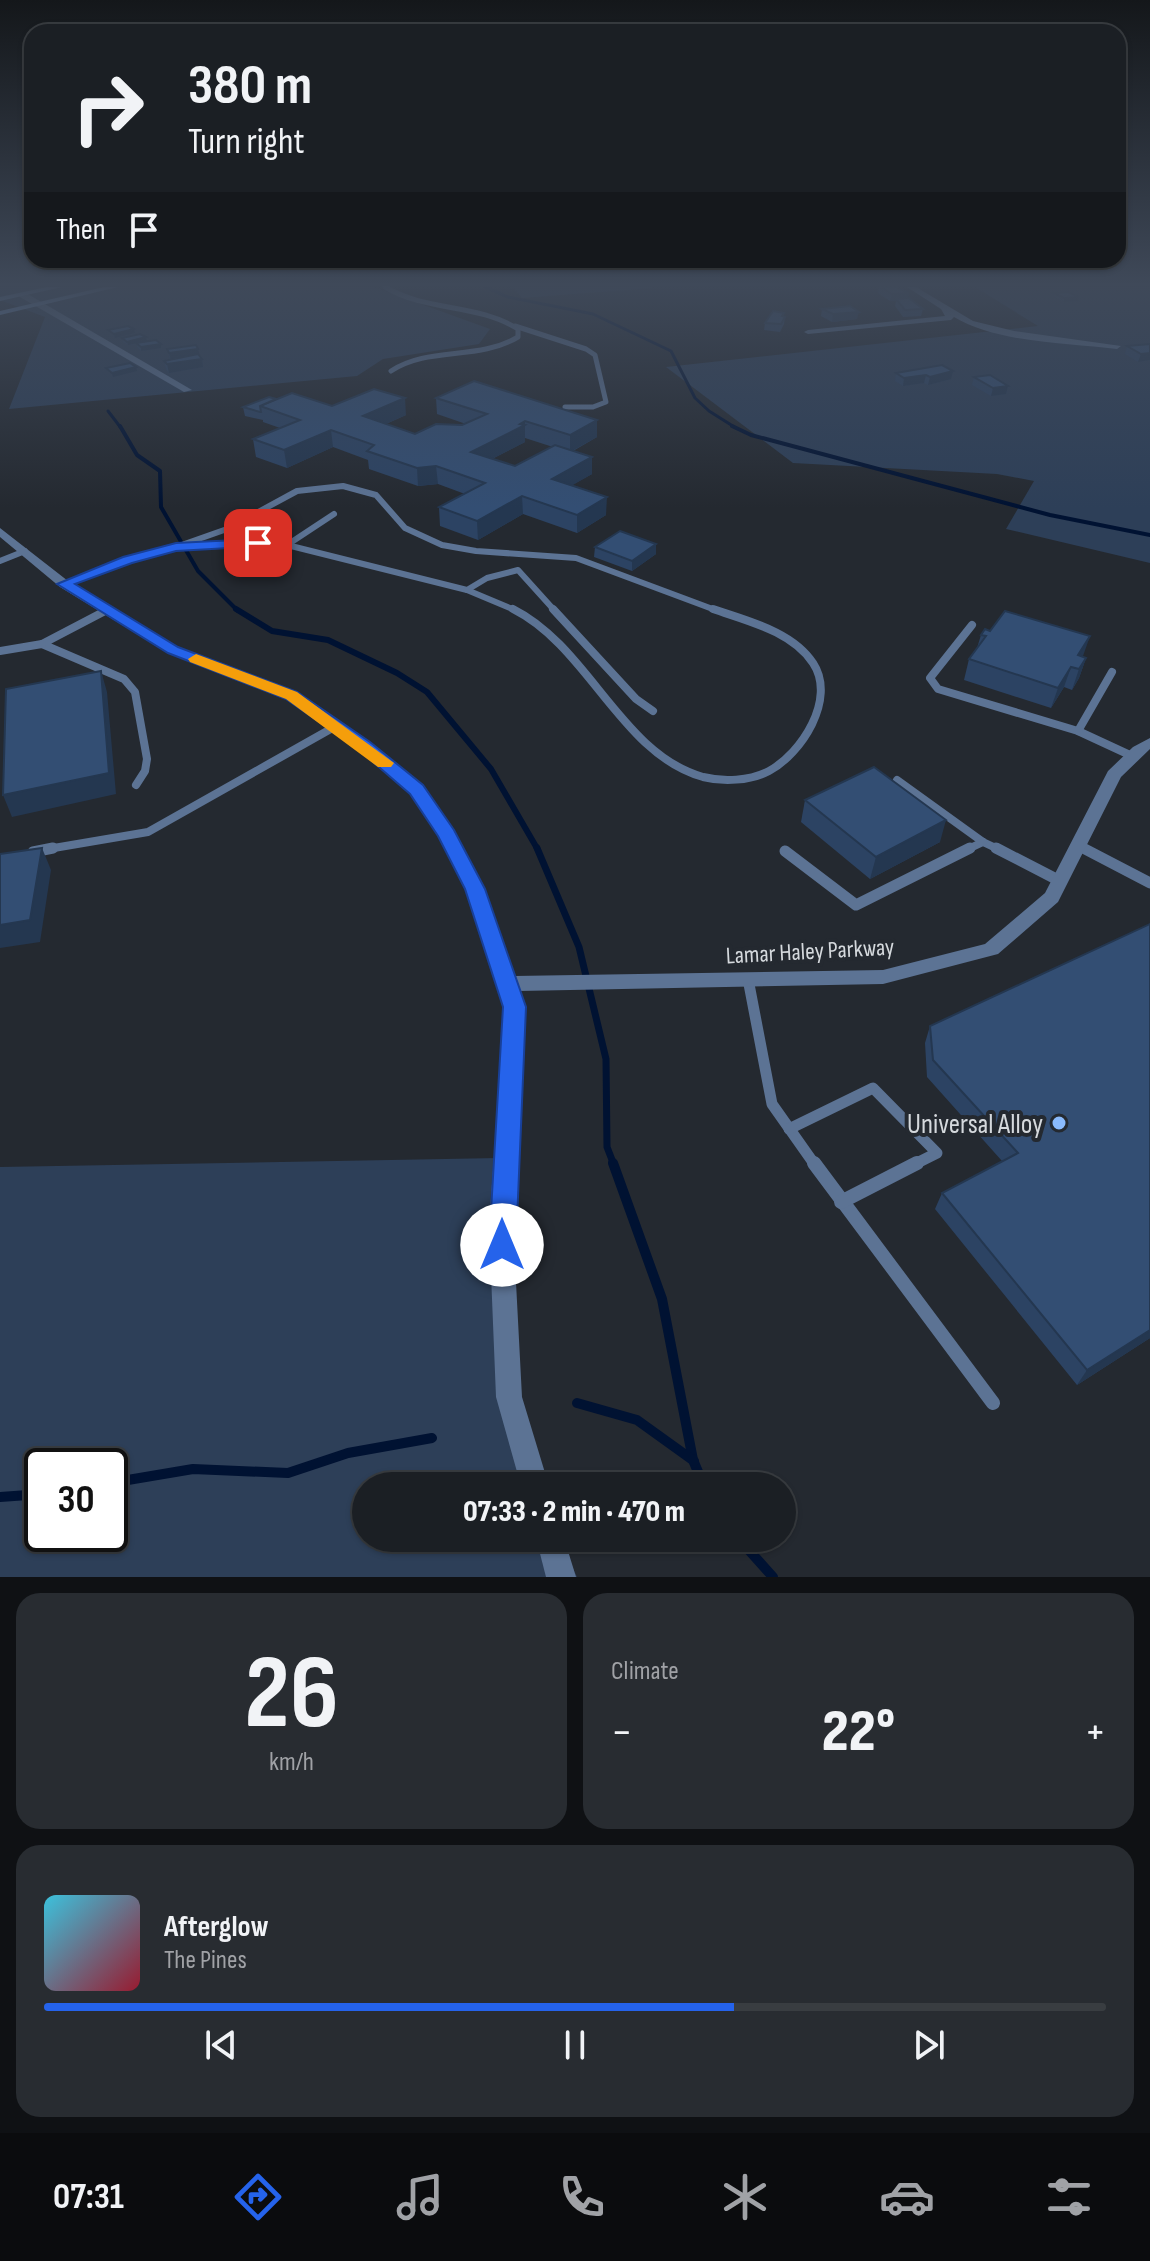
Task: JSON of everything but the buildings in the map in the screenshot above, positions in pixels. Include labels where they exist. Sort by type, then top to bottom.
[{"type":"street","points":[[136,361],[187,390]]},
{"type":"street","points":[[0,531],[64,584],[173,650],[292,696],[336,726],[416,790],[447,834],[475,889],[515,1007],[501,1225],[509,1397],[531,1472]]},
{"type":"street","name":"Lamar Haley Parkway","points":[[508,984],[883,977],[991,949],[1052,897],[1114,775],[1150,743]]},
{"type":"street","points":[[554,1552],[561,1577]]},
{"type":"lane","points":[[391,371],[411,361]]},
{"type":"lane","points":[[565,407],[593,407],[606,402],[599,361]]},
{"type":"lane","points":[[64,584],[127,560],[227,529],[297,491],[343,486],[376,495],[405,528],[442,545],[476,551],[576,558],[774,631],[795,643],[813,663],[820,679],[819,701],[810,726],[789,757],[770,771],[746,779],[703,777],[674,768],[547,631],[522,613],[467,590],[227,529]]},
{"type":"lane","points":[[176,547],[285,545],[334,514]]},
{"type":"lane","points":[[0,561],[25,551]]},
{"type":"lane","points":[[467,590],[487,578],[518,570],[636,699],[653,711]]},
{"type":"lane","points":[[0,651],[42,644],[107,610]]},
{"type":"lane","points":[[972,625],[930,678],[938,689],[1078,731],[1132,756]]},
{"type":"lane","points":[[42,644],[124,679],[135,692],[147,759],[145,771],[136,785]]},
{"type":"lane","points":[[1078,731],[1112,672]]},
{"type":"lane","points":[[27,853],[148,832],[336,726]]},
{"type":"lane","points":[[897,780],[983,842],[1060,881]]},
{"type":"lane","points":[[785,851],[856,905],[983,842]]},
{"type":"lane","points":[[1078,846],[1150,883]]},
{"type":"lane","points":[[748,979],[772,1104],[841,1202],[993,1403]]},
{"type":"lane","points":[[789,1129],[873,1088],[937,1153],[841,1202]]},
{"type":"shaded area","points":[[28,361],[381,361],[357,376],[9,409]]},
{"type":"shaded area","points":[[724,361],[1150,361],[1150,563],[1006,529],[1034,481],[997,474],[793,463],[666,367]]},
{"type":"shaded area","points":[[499,1158],[507,1426],[528,1472],[352,1472],[352,1552],[565,1552],[577,1577],[0,1577],[0,1167]]},
{"type":"waterway","points":[[676,361],[695,398],[735,428]]},
{"type":"waterway","points":[[108,411],[121,428]]},
{"type":"waterway","points":[[120,426],[137,455],[160,471],[161,507],[198,571],[236,609]]},
{"type":"waterway","points":[[735,428],[751,435],[1050,515],[1150,535]]},
{"type":"waterway","points":[[236,609],[272,631],[328,640],[397,673],[427,692],[491,769],[537,849]]},
{"type":"waterway","points":[[537,849],[579,947],[606,1059],[607,1147],[614,1165]]},
{"type":"waterway","points":[[613,1163],[662,1299],[693,1460]]},
{"type":"waterway","points":[[577,1403],[637,1420],[693,1460]]},
{"type":"waterway","points":[[128,1480],[193,1469],[288,1473],[348,1453],[432,1438]]},
{"type":"waterway","points":[[693,1460],[698,1472]]},
{"type":"waterway","points":[[0,1497],[24,1495]]},
{"type":"waterway","points":[[751,1552],[773,1577]]},
{"type":"slow traffic","points":[[196,659],[292,696],[385,763]]},
{"type":"place","name":"Universal Alloy","points":[[1059,1123]]},
{"type":"route","points":[[258,543],[176,547],[127,560],[64,584],[173,650],[292,696],[364,745],[416,790],[447,834],[475,889],[515,1007],[502,1245]]}]
